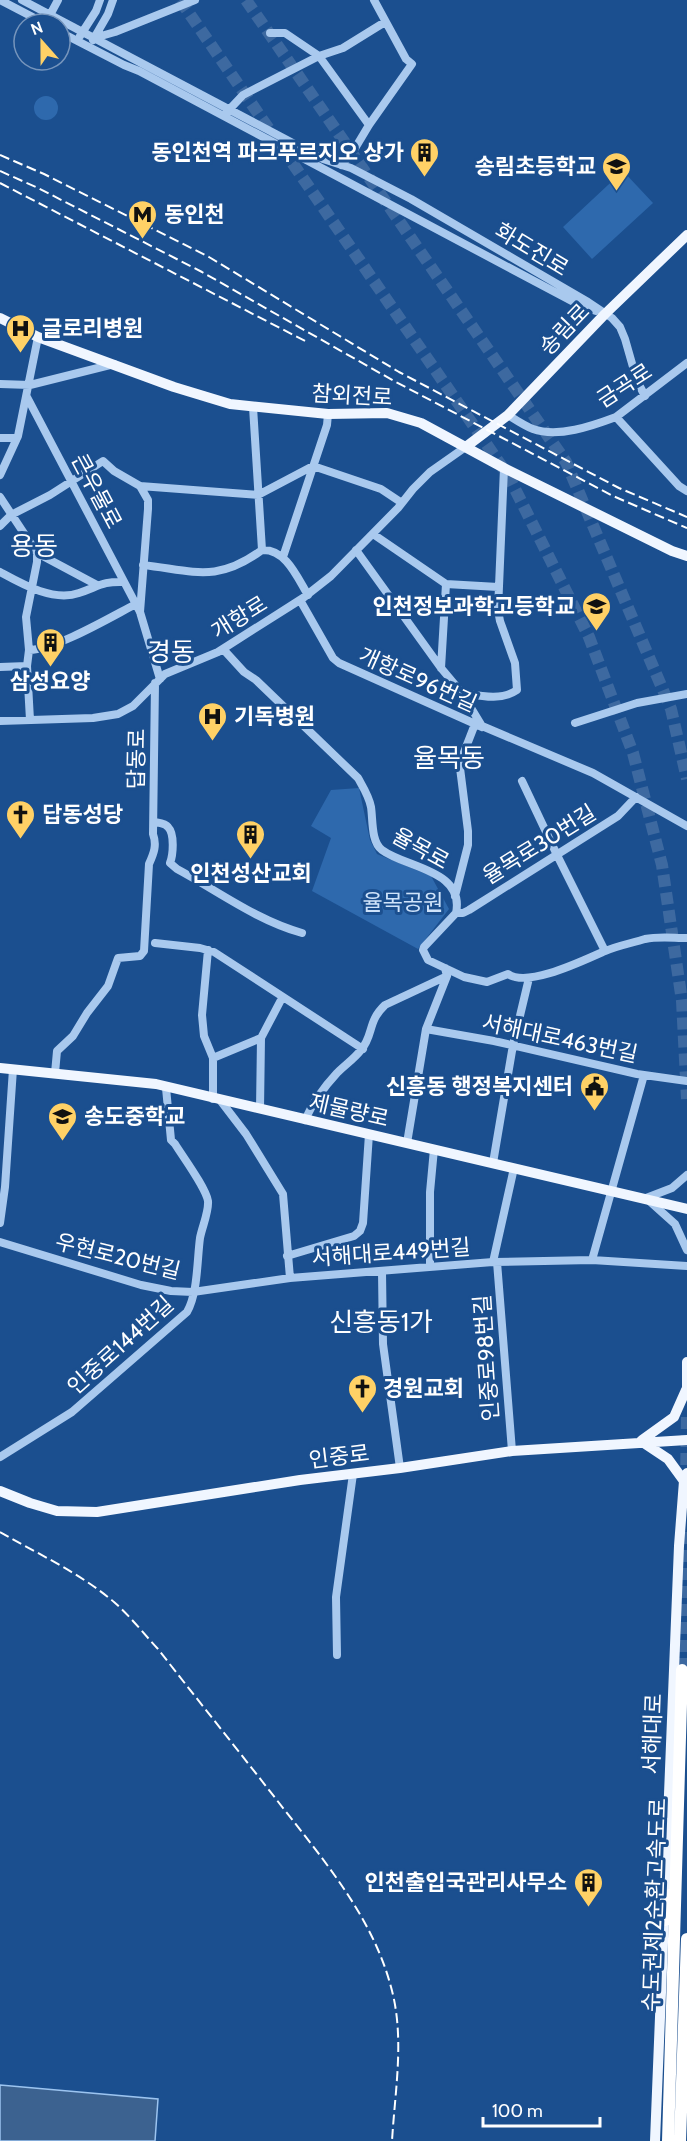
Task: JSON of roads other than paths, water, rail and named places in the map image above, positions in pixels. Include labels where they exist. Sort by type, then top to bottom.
[{"type":"highway","name":"수도권제2순환고속도로","points":[[680,2141],[674,2124],[677,1829],[682,1670]]},
{"type":"highway","points":[[664,1920],[672,1891],[677,1829]]},
{"type":"highway","name":"수도권제2순환고속도로","points":[[668,2141],[674,2124],[687,1939]]},
{"type":"main road","name":"송림로","points":[[467,446],[508,415],[605,314],[687,236]]},
{"type":"main road","name":"참외전로","points":[[0,318],[38,337],[202,397],[230,404],[328,414],[387,413],[398,415],[429,426],[504,468],[687,556]]},
{"type":"main road","points":[[672,550],[687,565]]},
{"type":"main road","name":"제물량로","points":[[0,1068],[156,1084],[687,1209]]},
{"type":"main road","points":[[686,1477],[668,1459],[640,1441],[674,1417],[687,1392],[687,1362]]},
{"type":"main road","name":"인중로","points":[[0,1491],[57,1511],[97,1512],[300,1480],[512,1451],[640,1441],[687,1440]]},
{"type":"main road","name":"서해대로","points":[[655,2141],[679,1546],[686,1477]]},
{"type":"street","points":[[0,0],[23,12]]},
{"type":"street","name":"화도진로","points":[[22,0],[44,12]]},
{"type":"street","points":[[77,40],[96,11],[100,0]]},
{"type":"street","points":[[89,47],[108,14],[113,0]]},
{"type":"street","points":[[94,38],[116,32],[195,0]]},
{"type":"street","points":[[341,165],[351,155],[412,64],[406,59],[374,0]]},
{"type":"street","points":[[227,113],[243,95],[319,56],[343,48],[385,22]]},
{"type":"street","name":"화도진로","points":[[72,27],[583,307],[605,314]]},
{"type":"street","points":[[270,33],[285,33],[319,56],[369,125]]},
{"type":"street","name":"화도진로","points":[[72,38],[124,65],[323,159],[351,168],[461,227],[605,314]]},
{"type":"street","points":[[605,314],[620,327],[632,366],[645,396]]},
{"type":"street","points":[[0,475],[17,438],[30,385],[38,337]]},
{"type":"street","name":"금곡로","points":[[508,415],[535,430],[551,432],[584,427],[616,417],[687,363]]},
{"type":"street","points":[[0,384],[30,385],[114,364]]},
{"type":"street","name":"큰우물로","points":[[27,397],[138,608],[158,681]]},
{"type":"street","points":[[253,407],[262,550]]},
{"type":"street","points":[[283,557],[327,425],[328,414]]},
{"type":"street","points":[[616,417],[679,486],[687,491]]},
{"type":"street","points":[[0,438],[17,438]]},
{"type":"street","name":"개항로","points":[[0,721],[93,718],[118,714],[133,706],[165,674],[223,649],[308,594],[331,576],[373,534],[430,472],[467,446]]},
{"type":"street","points":[[0,526],[11,515],[50,495],[103,461],[114,471],[140,486],[258,495],[313,466],[381,489],[402,503]]},
{"type":"street","points":[[462,693],[499,697],[510,695],[517,690],[515,663],[500,621],[498,586],[504,468]]},
{"type":"street","name":"큰우물로","points":[[138,608],[148,500],[140,486]]},
{"type":"street","points":[[0,497],[37,553],[97,585]]},
{"type":"street","points":[[373,534],[446,584],[498,586]]},
{"type":"street","points":[[143,565],[204,574],[240,565],[262,550],[274,552],[283,557],[308,594]]},
{"type":"street","points":[[356,550],[441,669],[462,693],[485,728]]},
{"type":"street","points":[[30,720],[26,617],[37,553]]},
{"type":"street","points":[[0,572],[32,588],[57,594],[71,595],[108,582],[124,582]]},
{"type":"street","points":[[441,669],[446,584]]},
{"type":"street","name":"개항로96번길","points":[[300,600],[333,658],[339,663],[475,724],[593,772],[687,826]]},
{"type":"street","points":[[29,650],[41,650],[138,608]]},
{"type":"street","name":"율목로","points":[[223,649],[244,672],[256,680],[357,778],[366,790],[371,806],[376,843],[380,849],[394,858],[440,875],[455,896],[456,913]]},
{"type":"street","points":[[0,667],[27,666]]},
{"type":"street","name":"답동로","points":[[55,1073],[57,1051],[73,1036],[108,986],[118,958],[140,956],[144,951],[149,864],[155,851],[153,834],[158,681]]},
{"type":"street","points":[[575,723],[637,703],[687,694]]},
{"type":"street","points":[[455,896],[468,845],[460,768],[475,724]]},
{"type":"street","points":[[522,781],[605,951]]},
{"type":"street","name":"율목로30번길","points":[[456,913],[464,913],[618,816],[636,797]]},
{"type":"street","points":[[154,822],[165,824],[171,830],[170,863],[177,869],[243,908],[282,927],[302,933]]},
{"type":"street","points":[[456,913],[423,950],[428,960],[446,972],[487,982],[508,974],[529,978],[583,962],[605,951],[646,939],[687,938]]},
{"type":"street","points":[[155,943],[214,952],[282,998],[363,1048]]},
{"type":"street","points":[[208,950],[202,1015],[204,1036],[213,1058],[216,1099],[246,1134],[283,1194],[290,1278]]},
{"type":"street","points":[[406,1143],[426,1029],[446,972]]},
{"type":"street","points":[[305,1120],[312,1104],[327,1084],[363,1048],[376,1012],[384,1005],[446,972]]},
{"type":"street","points":[[492,1163],[513,1045],[529,978]]},
{"type":"street","points":[[260,1110],[263,1033],[282,998]]},
{"type":"street","name":"서해대로463번길","points":[[426,1029],[513,1045],[644,1075],[687,1081]]},
{"type":"street","points":[[213,1058],[263,1033]]},
{"type":"street","points":[[0,1223],[5,1187],[13,1069]]},
{"type":"street","points":[[592,1260],[644,1075]]},
{"type":"street","name":"인중로144번길","points":[[0,1457],[72,1412],[187,1312],[193,1292],[200,1237],[208,1202],[187,1163],[171,1140],[166,1088]]},
{"type":"street","points":[[287,1256],[354,1236],[360,1231],[363,1223],[369,1134]]},
{"type":"street","points":[[430,1267],[430,1192],[434,1149]]},
{"type":"street","name":"인중로98번길","points":[[512,1451],[495,1262],[514,1168]]},
{"type":"street","points":[[687,1175],[672,1188],[646,1198],[675,1224],[687,1250]]},
{"type":"street","name":"우현로20번길","points":[[0,1242],[141,1285],[171,1291],[193,1292]]},
{"type":"street","name":"서해대로449번길","points":[[193,1292],[290,1278],[495,1262],[592,1260],[687,1266]]},
{"type":"street","points":[[382,1272],[383,1344],[400,1468]]},
{"type":"street","points":[[337,1655],[336,1597],[353,1474]]},
{"type":"tunnel","points":[[180,0],[509,477],[589,637],[633,753],[662,865],[682,1001],[687,1099]]},
{"type":"tunnel","points":[[246,0],[566,462],[671,709],[687,779]]},
{"type":"tunnel","points":[[686,1483],[687,1412]]},
{"type":"tunnel","points":[[682,1670],[685,1527]]},
{"type":"railway","points":[[0,155],[44,174],[209,257],[399,372],[619,488],[687,517]]},
{"type":"railway","points":[[0,171],[202,272],[394,381],[613,496],[687,528]]},
{"type":"railway","points":[[0,183],[309,343]]},
{"type":"railway","points":[[0,1532],[87,1582],[126,1613],[158,1649],[310,1843],[358,1911],[382,1961],[395,2006],[398,2064],[392,2141]]},
{"type":"place","name":"동인천역 파크푸르지오 상가","points":[[425,178]]},
{"type":"place","name":"송림초등학교","points":[[617,192]]},
{"type":"place","name":"동인천","points":[[143,240]]},
{"type":"place","name":"글로리병원","points":[[21,354]]},
{"type":"place","name":"인천정보과학고등학교","points":[[596,632]]},
{"type":"place","name":"삼성요양","points":[[50,668]]},
{"type":"place","name":"기독병원","points":[[213,742]]},
{"type":"place","name":"답동성당","points":[[21,840]]},
{"type":"place","name":"인천성산교회","points":[[251,860]]},
{"type":"place","name":"신흥동 행정복지센터","points":[[594,1112]]},
{"type":"place","name":"송도중학교","points":[[63,1142]]},
{"type":"place","name":"경원교회","points":[[362,1414]]},
{"type":"place","name":"인천출입국관리사무소","points":[[588,1908]]},
{"type":"district","name":"용동","points":[[34,546]]},
{"type":"district","name":"경동","points":[[171,652]]},
{"type":"district","name":"율목동","points":[[449,758]]},
{"type":"district","name":"신흥동1가","points":[[381,1322]]},
{"type":"park label","name":"율목공원","points":[[403,902]]}]
